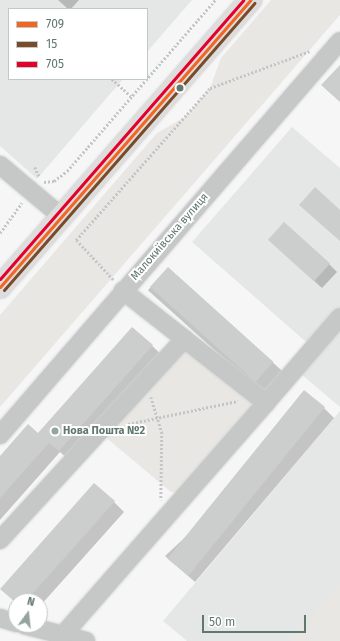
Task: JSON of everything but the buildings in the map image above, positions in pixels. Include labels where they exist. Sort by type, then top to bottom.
[{"type":"main road","points":[[0,287],[250,0]]},
{"type":"street","name":"Малокиївська вулиця","points":[[0,434],[340,40]]},
{"type":"street","points":[[0,165],[62,217]]},
{"type":"street","points":[[123,291],[263,400]]},
{"type":"street","points":[[62,636],[160,525],[263,400],[340,317]]},
{"type":"street","points":[[0,540],[184,339]]},
{"type":"street","points":[[48,632],[86,641]]},
{"type":"path","points":[[148,77],[215,0]]},
{"type":"path","points":[[123,291],[76,240],[210,88],[311,51]]},
{"type":"path","points":[[113,80],[132,96]]},
{"type":"path","points":[[35,167],[41,180],[44,182],[54,181],[60,178],[146,80]]},
{"type":"path","points":[[0,233],[23,201]]},
{"type":"path","points":[[147,380],[162,432],[160,525]]},
{"type":"path","points":[[103,428],[263,400]]},
{"type":"shaded area","points":[[0,0],[192,0],[148,51],[148,8],[8,8],[8,80],[122,80],[37,179],[0,146]]},
{"type":"shaded area","points":[[271,0],[340,0],[340,15],[0,407],[0,315],[157,133],[185,117],[210,88],[221,58]]},
{"type":"shaded area","points":[[292,127],[340,168],[340,407],[295,369],[313,348],[192,242]]},
{"type":"shaded area","points":[[182,347],[249,396],[253,407],[180,493],[171,492],[103,435]]},
{"type":"shaded area","points":[[340,411],[340,641],[187,641],[163,621]]},
{"type":"shaded area","points":[[340,581],[340,641],[290,641],[291,640]]},
{"type":"transit line","name":"705","points":[[0,279],[243,0]]},
{"type":"transit line","name":"709","points":[[0,287],[250,0]]},
{"type":"transit line","name":"15","points":[[4,290],[254,3]]},
{"type":"place","name":"Нова Пошта №2","points":[[55,431]]}]
